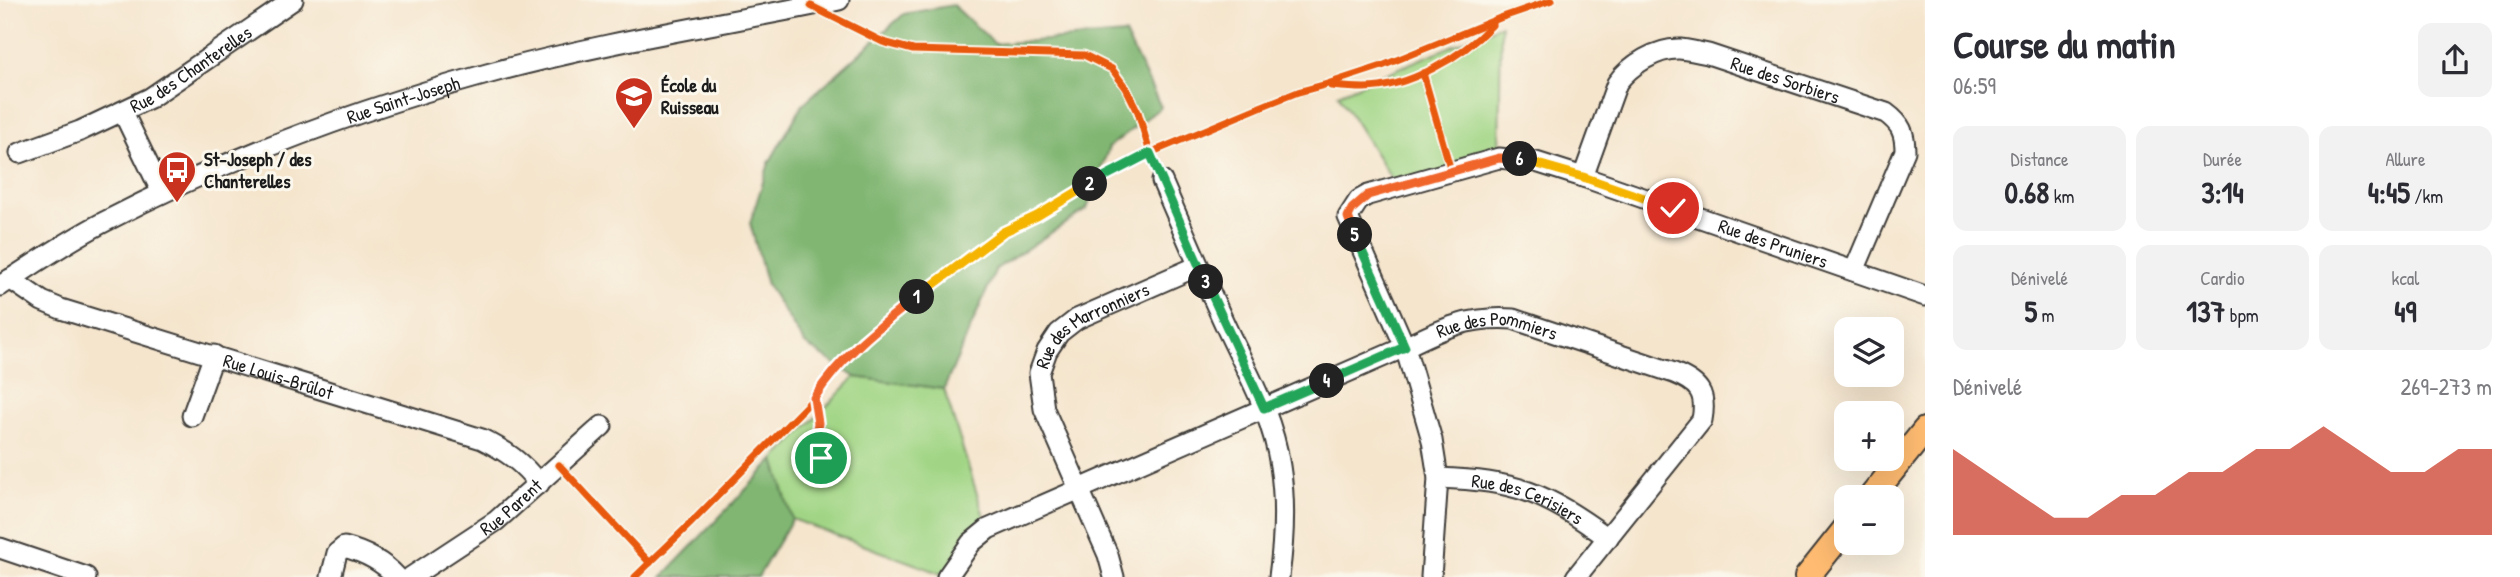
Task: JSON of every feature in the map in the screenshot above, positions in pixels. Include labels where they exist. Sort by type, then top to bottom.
[{"type":"main road","points":[[1881,485],[1925,430]]},
{"type":"main road","points":[[1807,577],[1834,543]]},
{"type":"street","name":"Rue des Chanterelles","points":[[20,153],[150,98],[293,0]]},
{"type":"street","name":"Rue Saint-Joseph","points":[[5,283],[46,255],[162,193],[332,124],[410,97],[490,73],[576,53],[839,0]]},
{"type":"street","name":"Rue des Sorbiers","points":[[1583,177],[1617,83],[1626,71],[1653,55],[1677,49],[1708,54],[1886,113],[1897,121],[1905,135],[1905,151],[1854,271]]},
{"type":"street","name":"Rue des Chanterelles","points":[[122,112],[162,193]]},
{"type":"street","name":"Rue des Pruniers","points":[[1431,577],[1438,478],[1432,440],[1405,347],[1348,217],[1359,201],[1378,192],[1499,158],[1536,162],[1925,296]]},
{"type":"street","points":[[1162,181],[1264,408],[1280,465],[1285,506],[1279,577]]},
{"type":"street","name":"Rue des Marronniers","points":[[1114,577],[1108,555],[1044,409],[1040,373],[1047,351],[1059,332],[1077,319],[1198,266]]},
{"type":"street","name":"Rue Louis-Brûlot","points":[[5,283],[61,309],[482,439],[508,452],[524,465],[539,484]]},
{"type":"street","name":"Rue des Pommiers","points":[[947,577],[971,543],[988,529],[1405,347],[1449,325],[1492,317],[1513,319],[1689,379],[1703,396],[1702,420],[1576,577]]},
{"type":"street","points":[[192,416],[214,355]]},
{"type":"street","name":"Rue Parent","points":[[411,577],[496,521],[601,426]]},
{"type":"street","name":"Rue des Cerisiers","points":[[1438,478],[1476,480],[1532,491],[1554,502],[1608,538]]},
{"type":"street","points":[[331,577],[337,553],[344,547],[382,564],[397,577]]},
{"type":"street","points":[[0,548],[34,568],[86,577]]},
{"type":"green space","points":[[953,5],[995,44],[1125,34],[1161,107],[1109,147],[1087,209],[996,269],[944,389],[855,377],[805,344],[767,285],[750,223],[769,163],[803,104],[904,14]]},
{"type":"green space","points":[[1501,25],[1499,158],[1396,186],[1338,94]]},
{"type":"green space","points":[[855,377],[944,389],[988,529],[947,576],[792,519],[774,460]]},
{"type":"green space","points":[[774,460],[792,519],[758,577],[662,577]]},
{"type":"cycle path","points":[[635,577],[814,398],[862,340],[1003,232],[1150,153],[1298,92],[1382,66],[1552,0]]},
{"type":"cycle path","points":[[811,6],[883,42],[913,50],[1084,55],[1112,69],[1126,88],[1138,112],[1150,153],[1162,181]]},
{"type":"cycle path","points":[[1331,86],[1381,87],[1416,77],[1450,59],[1492,25]]},
{"type":"cycle path","points":[[1423,73],[1451,171]]},
{"type":"cycle path","points":[[559,465],[650,563]]},
{"type":"place","name":"École du Ruisseau","points":[[634,130]]},
{"type":"place","name":"St-Joseph / des Chanterelles","points":[[177,204]]},
{"type":"route","points":[[821,458],[815,442],[818,423],[814,398],[862,340],[1003,232],[1150,153],[1198,266],[1264,408],[1405,347],[1348,217],[1359,201],[1368,195],[1499,158],[1516,158],[1536,162],[1673,208]]}]
